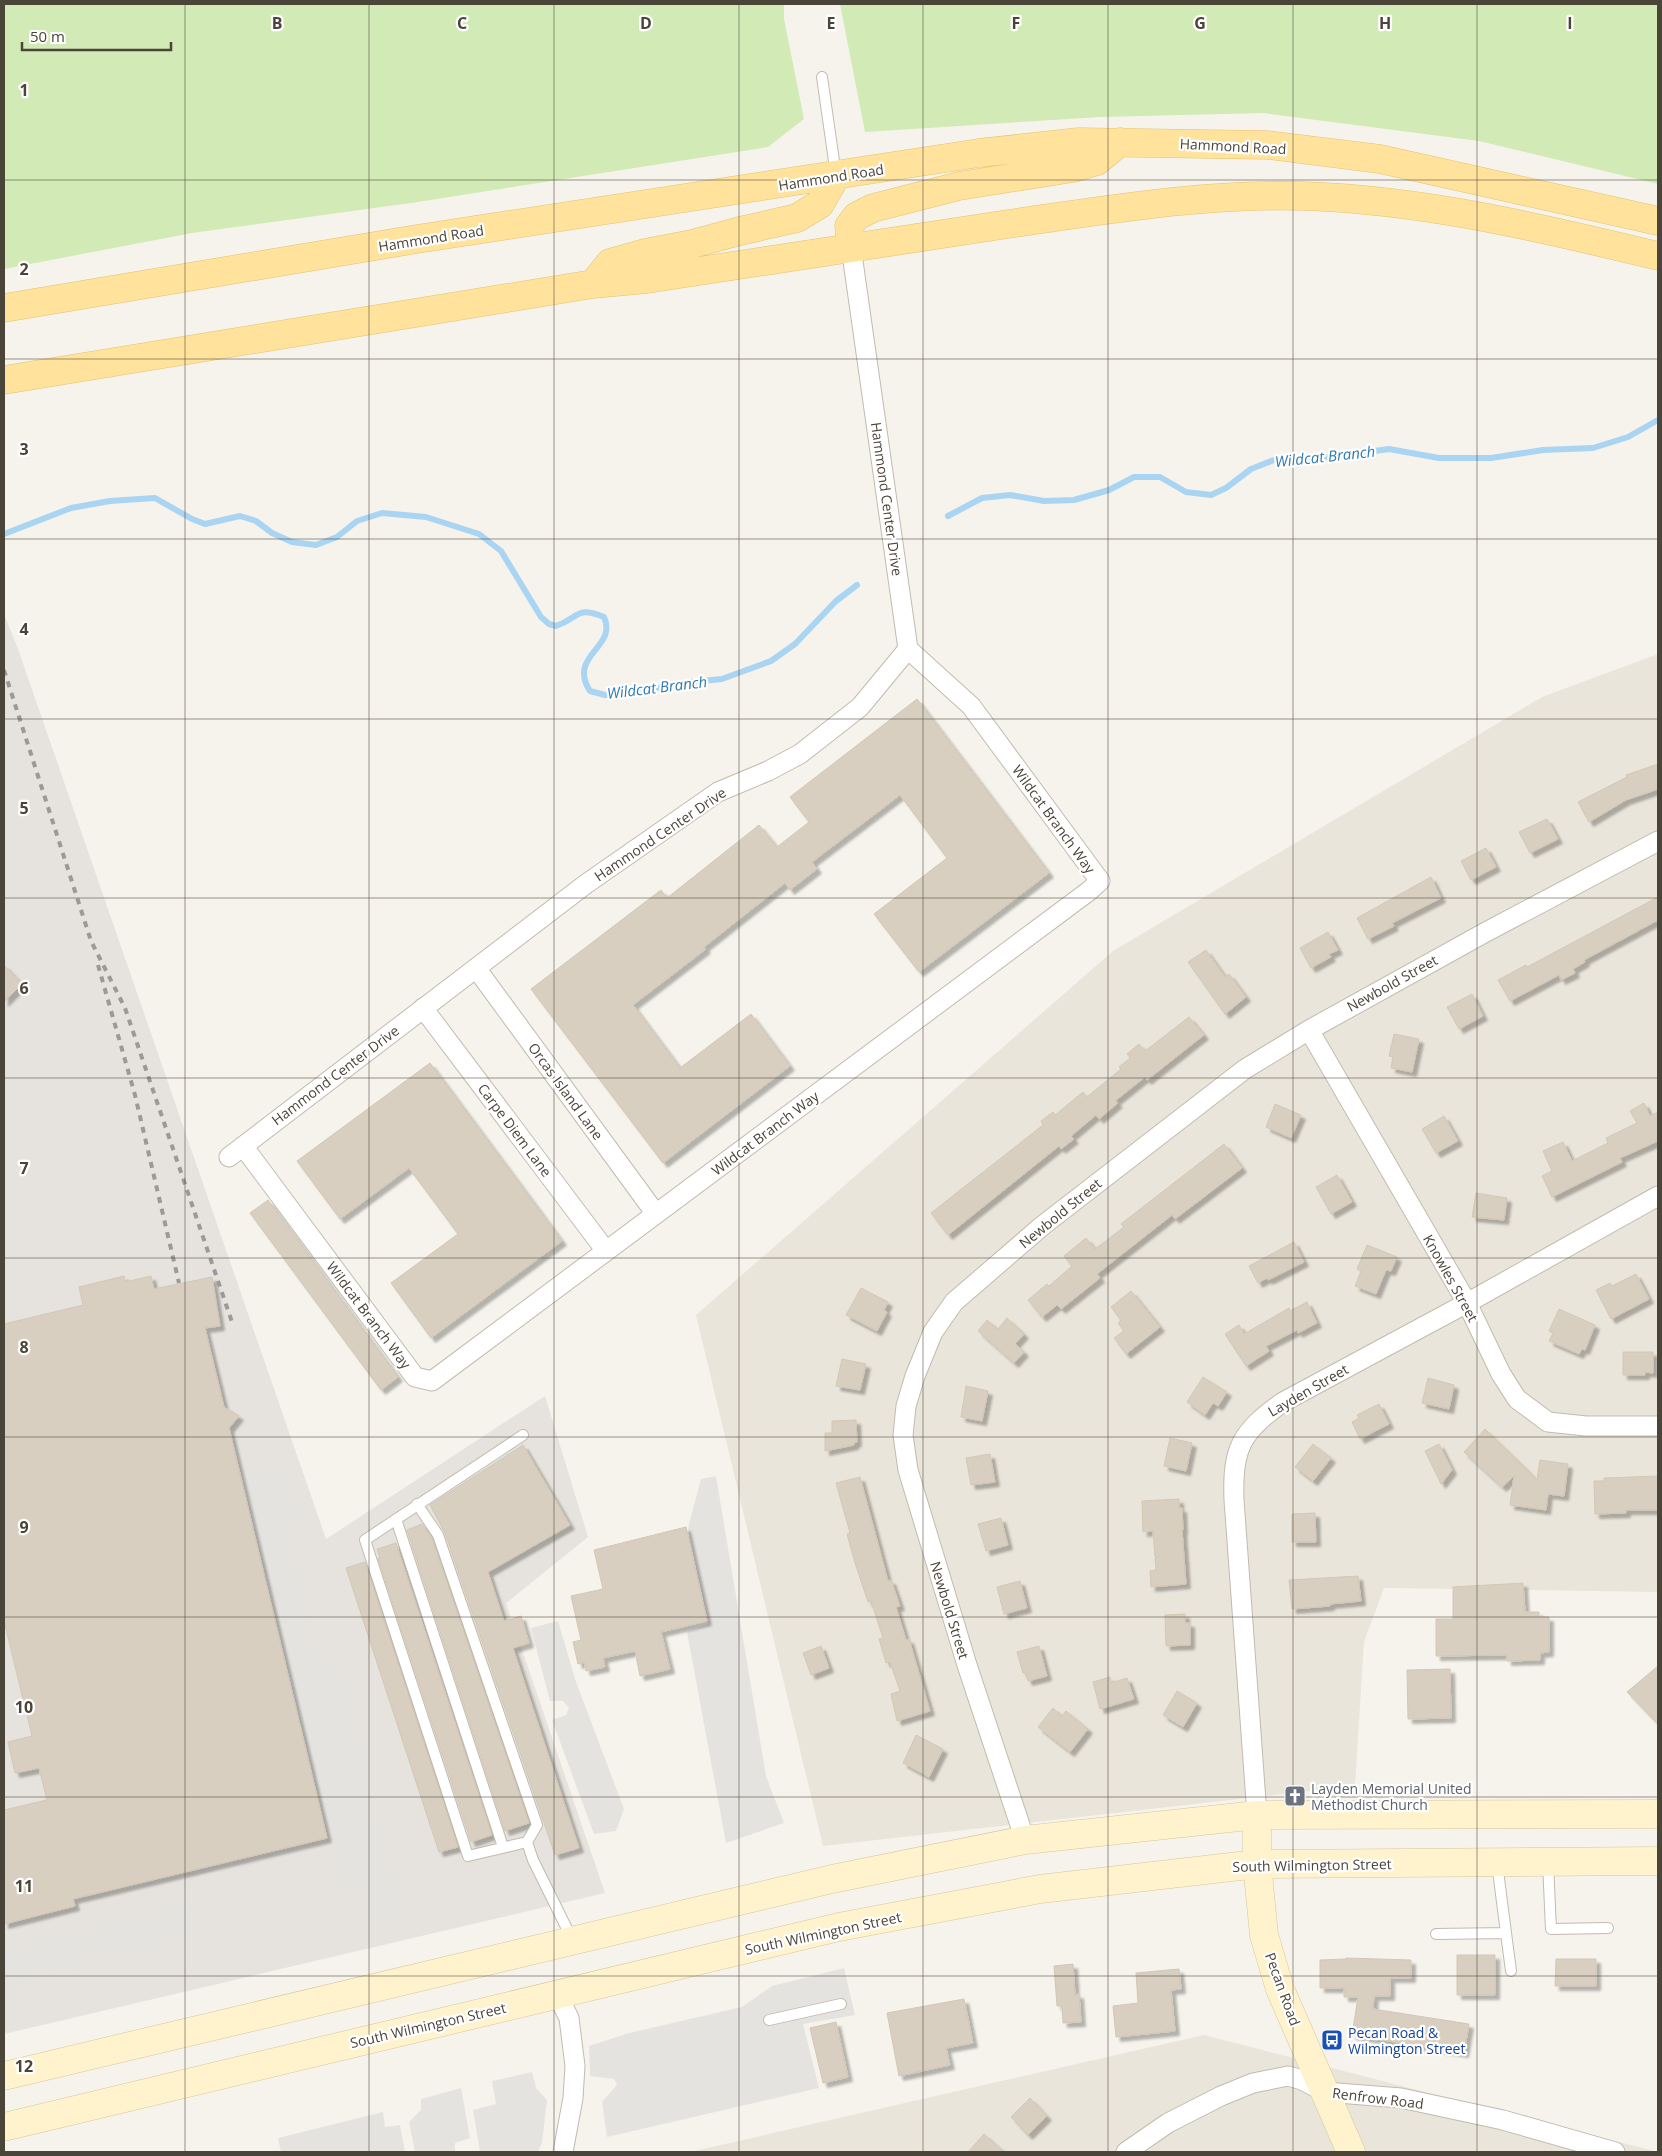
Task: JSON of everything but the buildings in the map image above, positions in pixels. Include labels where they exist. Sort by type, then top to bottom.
[{"type":"main road","name":"Hammond Road","points":[[4,308],[308,256],[1018,148],[1079,142],[1268,145],[1380,159],[1658,221]]},
{"type":"main road","points":[[851,247],[850,226],[857,216],[873,208],[959,186],[1073,168],[1097,161],[1120,142]]},
{"type":"main road","points":[[593,284],[610,262],[645,252],[692,244],[798,218],[820,204],[836,176]]},
{"type":"main road","points":[[4,380],[593,284],[648,279],[1155,202],[1303,196],[1376,201],[1446,209],[1658,256]]},
{"type":"main road","points":[[4,2076],[832,1879],[1025,1840],[1257,1815],[1658,1814]]},
{"type":"main road","name":"Pecan Road","points":[[1257,1815],[1257,1864],[1264,1935],[1280,1990],[1351,2152]]},
{"type":"main road","name":"South Wilmington Street","points":[[6,2118],[558,1996],[839,1928],[1049,1888],[1257,1864],[1658,1861]]},
{"type":"street","name":"Hammond Center Drive","points":[[236,1152],[586,884],[718,792],[768,771],[800,754],[860,708],[908,649],[851,247]]},
{"type":"street","name":"Wildcat Branch Way","points":[[236,1152],[414,1377],[432,1381],[656,1214],[1100,881],[971,706],[908,649]]},
{"type":"street","name":"Newbold Street","points":[[1025,1840],[967,1665],[908,1470],[903,1434],[906,1406],[915,1376],[933,1332],[954,1302],[1042,1226],[1184,1114],[1245,1069],[1308,1030],[1486,932],[1658,841]]},
{"type":"street","name":"Orcas Island Lane","points":[[476,968],[656,1214]]},
{"type":"street","name":"Carpe Diem Lane","points":[[423,1008],[606,1251]]},
{"type":"street","name":"Knowles Street","points":[[1308,1030],[1466,1303],[1501,1374],[1517,1399],[1548,1422],[1586,1426],[1658,1426]]},
{"type":"street","name":"Layden Street","points":[[1257,1815],[1234,1500],[1233,1471],[1239,1447],[1259,1419],[1283,1402],[1658,1196]]},
{"type":"street","points":[[558,1996],[569,2018],[575,2066],[573,2098],[563,2152]]},
{"type":"street","name":"Renfrow Road","points":[[1126,2152],[1168,2123],[1222,2096],[1254,2083],[1288,2076],[1302,2080],[1325,2092],[1401,2098],[1503,2120],[1615,2152]]},
{"type":"lane","points":[[822,77],[836,176]]},
{"type":"lane","points":[[417,1504],[438,1535],[537,1825],[526,1842],[468,1856],[364,1540],[417,1504],[523,1435]]},
{"type":"lane","points":[[396,1519],[503,1847]]},
{"type":"lane","points":[[526,1842],[573,1940]]},
{"type":"lane","points":[[1497,1862],[1511,1971]]},
{"type":"lane","points":[[1548,1862],[1550,1929],[1608,1928]]},
{"type":"lane","points":[[1436,1934],[1506,1933]]},
{"type":"lane","points":[[769,2020],[841,2004]]},
{"type":"shaded area","points":[[4,614],[18,649],[326,1539],[545,1396],[588,1537],[506,1603],[605,1893],[4,2034]]},
{"type":"shaded area","points":[[1658,654],[1658,1592],[1384,1588],[1364,1642],[1355,1786],[823,1846],[696,1315],[1113,951],[1542,697]]},
{"type":"shaded area","points":[[290,1466],[305,1521],[289,1526],[315,1644],[319,1657],[341,1652],[404,1916],[364,1924],[357,1886],[341,1889],[243,1478]]},
{"type":"shaded area","points":[[716,1476],[766,1776],[784,1823],[726,1843],[687,1632],[708,1624],[688,1528],[701,1479]]},
{"type":"shaded area","points":[[558,1621],[576,1682],[624,1809],[616,1831],[594,1834],[552,1720],[566,1715],[569,1708],[563,1701],[550,1701],[531,1628]]},
{"type":"shaded area","points":[[189,1901],[199,1939],[95,1963],[91,1946],[77,1950],[82,1967],[4,1986],[4,1948]]},
{"type":"shaded area","points":[[844,1968],[855,2015],[803,2024],[819,2088],[607,2137],[602,2102],[617,2085],[614,2079],[590,2076],[589,2046],[629,2033],[742,2007],[772,1986]]},
{"type":"shaded area","points":[[1204,2035],[1658,2152],[690,2152]]},
{"type":"shaded area","points":[[532,2072],[536,2088],[547,2100],[542,2143],[538,2151],[480,2152],[473,2110],[496,2104],[492,2081]]},
{"type":"shaded area","points":[[461,2088],[470,2138],[455,2143],[455,2152],[415,2152],[409,2122],[421,2110],[421,2099]]},
{"type":"shaded area","points":[[383,2112],[385,2127],[400,2125],[405,2152],[281,2152],[278,2138]]},
{"type":"green space","points":[[4,4],[784,4],[784,19],[804,119],[768,147],[411,203],[192,233],[4,269]]},
{"type":"green space","points":[[840,4],[1658,4],[1658,184],[1479,141],[1263,113],[1100,117],[865,132]]},
{"type":"waterway","name":"Wildcat Branch","points":[[948,516],[982,498],[1010,495],[1044,501],[1074,500],[1109,490],[1134,477],[1160,477],[1186,492],[1211,495],[1226,488],[1251,469],[1274,460],[1331,457],[1389,449],[1439,458],[1491,458],[1543,450],[1593,448],[1628,437],[1658,420]]},
{"type":"waterway","name":"Wildcat Branch","points":[[4,534],[71,508],[110,501],[155,498],[192,519],[205,524],[240,516],[256,521],[272,533],[292,542],[316,545],[337,537],[357,521],[382,513],[426,517],[479,534],[501,551],[541,617],[549,624],[556,626],[582,612],[604,617],[606,628],[604,637],[584,669],[585,679],[590,691],[605,695],[621,695],[682,683],[722,679],[771,661],[795,644],[836,601],[857,585]]},
{"type":"railway","points":[[4,670],[91,941],[125,1008],[233,1325]]},
{"type":"railway","points":[[98,965],[135,1095],[179,1283]]},
{"type":"place","name":"Layden Memorial United Methodist Church","points":[[1295,1796]]},
{"type":"place","name":"Pecan Road & Wilmington Street","points":[[1332,2040]]}]
